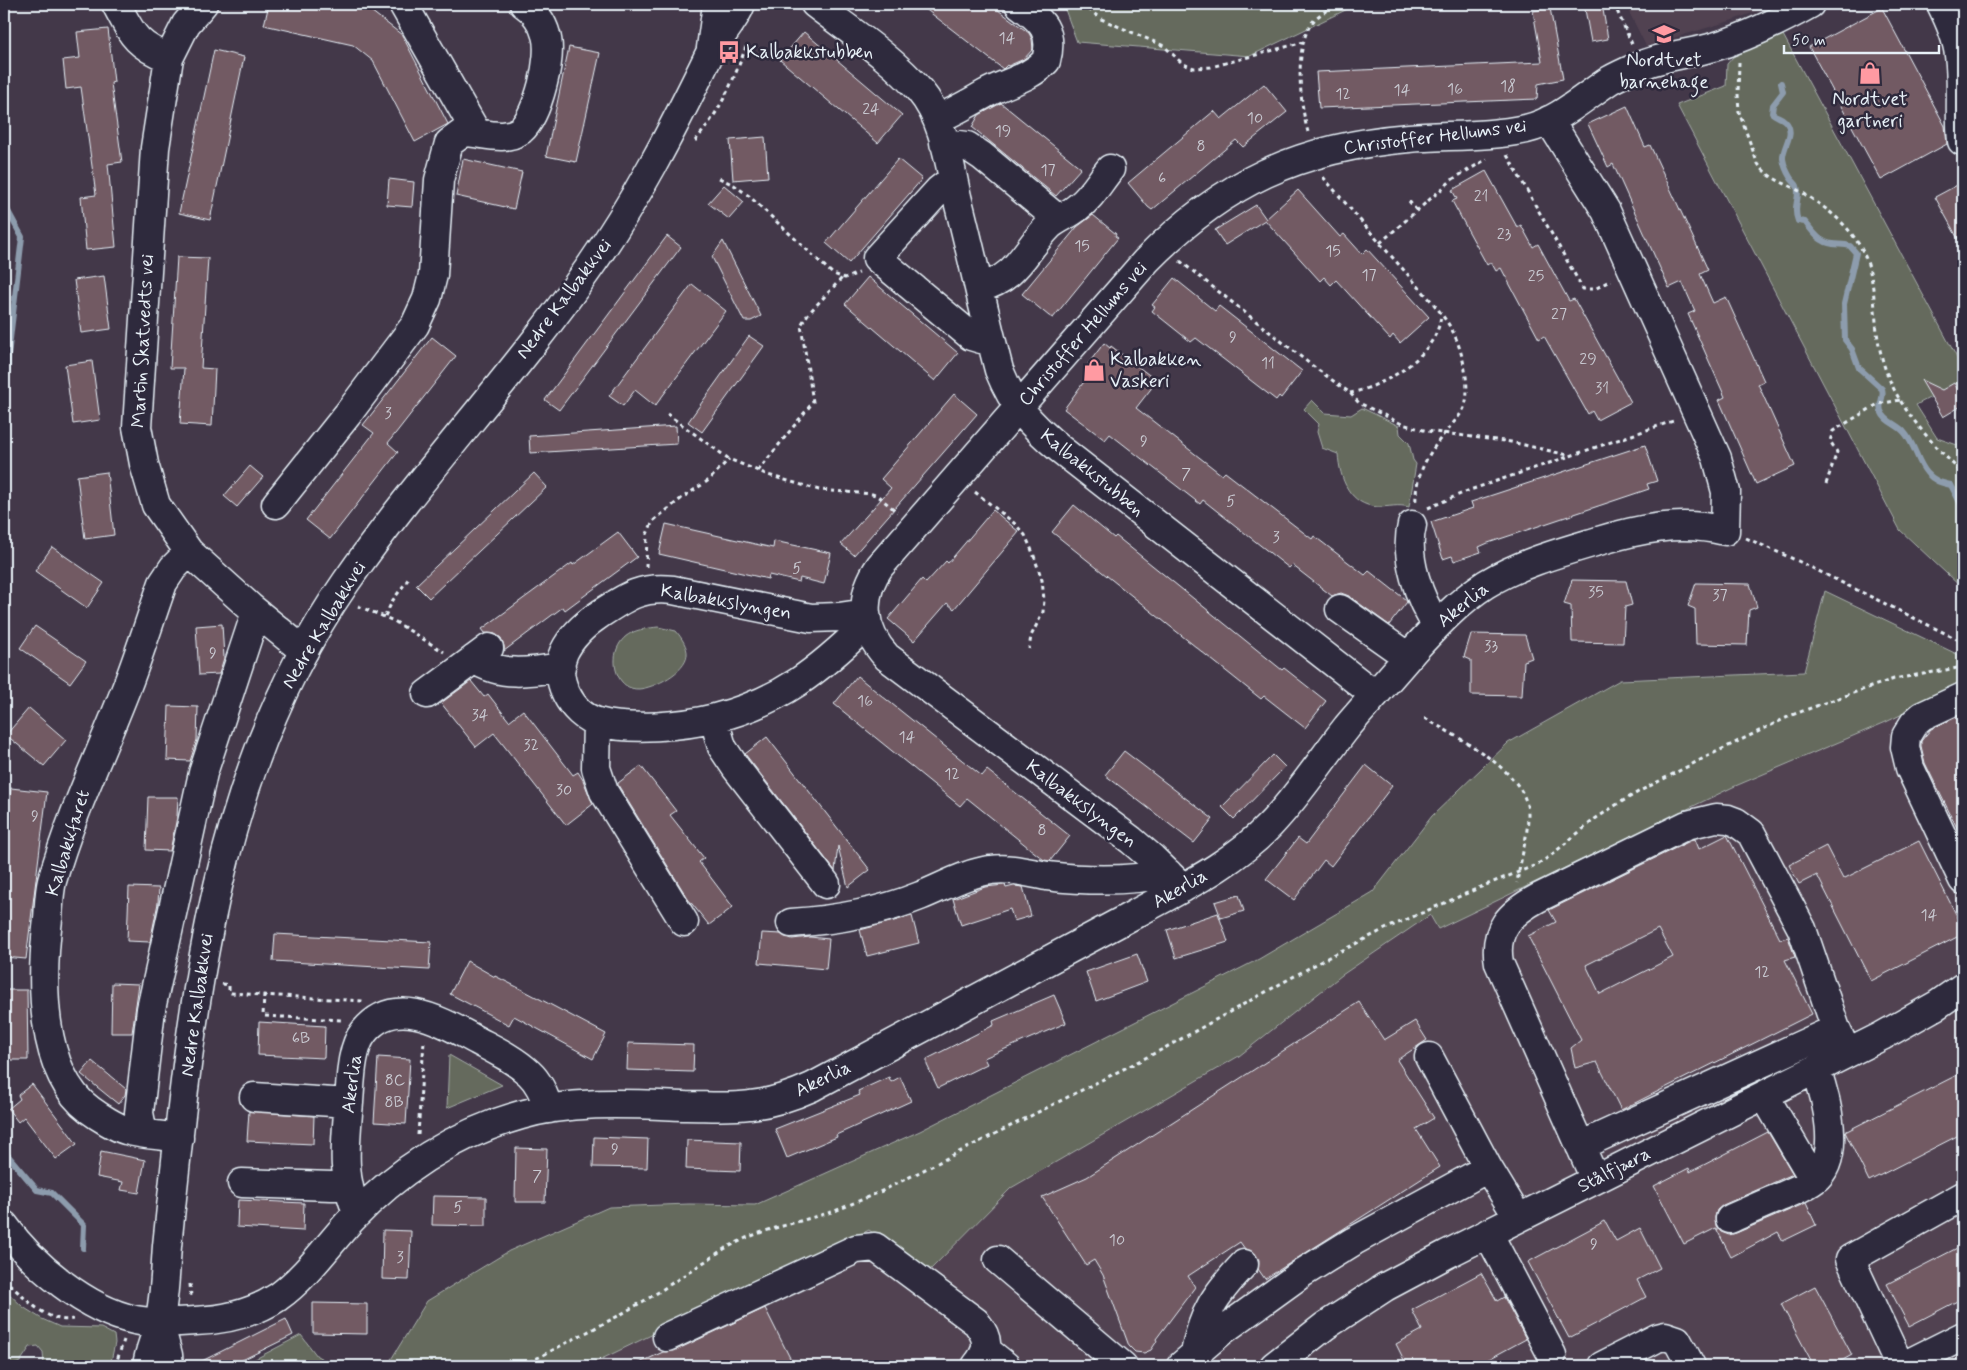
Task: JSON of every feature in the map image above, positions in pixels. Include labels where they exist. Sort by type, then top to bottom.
[{"type":"street","points":[[116,4],[136,38],[150,50],[169,58]]},
{"type":"street","name":"Martin Skatvedts vei","points":[[203,4],[186,24],[169,58],[155,148],[136,427],[156,505],[188,552],[256,612],[304,650]]},
{"type":"street","points":[[403,4],[476,132]]},
{"type":"street","points":[[276,504],[347,415],[415,324],[427,298],[433,276],[439,180],[449,143],[464,132],[506,136],[520,131],[530,119],[540,94],[547,64],[547,36],[538,18],[524,4]]},
{"type":"street","name":"Nedre Kalbakkvei","points":[[717,4],[722,57]]},
{"type":"street","name":"Nedre Kalbakkvei","points":[[147,1366],[148,1354],[159,1322],[179,1138],[204,954],[222,866],[235,819],[260,747],[284,690],[304,650],[350,577],[552,318],[610,238],[671,135],[722,57],[741,4]]},
{"type":"street","name":"Kalbakkstubben","points":[[815,4],[904,74],[920,91],[932,108],[953,179],[999,370],[1018,408],[1037,430],[1060,449],[1375,695]]},
{"type":"street","points":[[1019,4],[1035,16],[1047,31],[1050,42],[1046,62],[1030,75],[985,94],[959,110],[940,131],[982,156],[1058,219]]},
{"type":"street","points":[[1941,4],[1957,42],[1962,70],[1959,111],[1962,141]]},
{"type":"street","points":[[1549,120],[1612,79],[1640,66],[1735,40],[1759,30],[1804,5]]},
{"type":"street","name":"Christoffer Hellums vei","points":[[867,618],[866,595],[873,576],[1160,247],[1194,217],[1261,174],[1310,156],[1377,141],[1493,145],[1526,128],[1549,120],[1606,211],[1717,458],[1726,499],[1724,531]]},
{"type":"street","points":[[979,288],[999,282],[1010,274],[1048,228],[1058,219],[1080,206],[1110,169]]},
{"type":"street","points":[[953,179],[939,190],[877,258],[971,336],[991,339]]},
{"type":"street","points":[[1416,520],[1409,537],[1410,554],[1421,598],[1426,611],[1436,625]]},
{"type":"street","name":"Akerlia","points":[[4,1225],[17,1243],[85,1300],[139,1321],[175,1323],[225,1319],[260,1307],[277,1297],[296,1282],[384,1187],[420,1161],[473,1132],[514,1117],[549,1109],[585,1104],[730,1106],[772,1102],[792,1095],[846,1069],[1175,881],[1226,861],[1270,826],[1310,778],[1347,728],[1436,625],[1486,584],[1524,566],[1629,532],[1658,526],[1709,527],[1724,531]]},
{"type":"street","name":"Kalbakkfaret","points":[[179,1138],[125,1130],[90,1110],[70,1091],[60,1073],[54,1056],[48,1027],[44,979],[44,948],[52,882],[90,774],[127,686],[163,583],[172,568],[188,552]]},
{"type":"street","name":"Kalbakkslyngen","points":[[659,588],[673,590],[811,618],[867,618],[828,661],[797,684],[754,705],[714,719],[658,726],[615,725],[597,722],[583,714],[569,699],[564,689],[561,667],[563,654],[582,628],[626,597],[649,590],[659,588]]},
{"type":"street","points":[[1340,609],[1408,657]]},
{"type":"street","points":[[143,1133],[139,1113],[151,1009],[203,773],[256,612]]},
{"type":"street","name":"Kalbakkslyngen","points":[[867,618],[877,646],[898,666],[1131,840],[1175,881]]},
{"type":"street","points":[[427,694],[474,659],[484,666],[506,672],[525,672],[561,667]]},
{"type":"street","points":[[1963,697],[1922,716],[1914,723],[1906,736],[1905,748],[1910,768],[1963,880]]},
{"type":"street","points":[[714,719],[722,746],[736,768],[826,884]]},
{"type":"street","points":[[597,722],[596,768],[604,792],[684,922]]},
{"type":"street","points":[[1580,1146],[1841,1041],[1802,929],[1751,833],[1736,822],[1716,818],[1687,825],[1538,898],[1516,912],[1501,931],[1497,942],[1499,963],[1580,1146],[1596,1179]]},
{"type":"street","points":[[791,923],[825,921],[863,915],[921,896],[979,872],[991,870],[1010,869],[1074,879],[1175,881]]},
{"type":"street","name":"Stålfjæra","points":[[1274,1366],[1325,1326],[1385,1287],[1516,1219],[1816,1069],[1841,1041],[1913,1018],[1963,987]]},
{"type":"street","points":[[380,1020],[401,1012],[426,1015],[443,1023],[516,1062],[536,1081],[549,1109]]},
{"type":"street","name":"Akerlia","points":[[358,1213],[352,1200],[344,1159],[349,1103],[355,1052],[360,1038],[380,1020]]},
{"type":"street","points":[[1429,1057],[1488,1168],[1504,1193],[1516,1219]]},
{"type":"street","points":[[1730,1219],[1814,1180],[1823,1170],[1828,1160],[1830,1142],[1823,1089],[1816,1069]]},
{"type":"street","points":[[1764,1095],[1814,1180]]},
{"type":"street","points":[[254,1097],[349,1103]]},
{"type":"street","points":[[1188,1360],[1222,1331],[1304,1272],[1354,1242],[1488,1168]]},
{"type":"street","points":[[242,1183],[332,1186],[348,1184]]},
{"type":"street","points":[[1963,1196],[1850,1259],[1902,1366],[1963,1336]]},
{"type":"street","points":[[1488,1234],[1552,1355]]},
{"type":"street","points":[[667,1337],[856,1249],[875,1247],[976,1322],[985,1333],[989,1361]]},
{"type":"street","points":[[998,1260],[1122,1366]]},
{"type":"street","points":[[1188,1360],[1213,1300],[1244,1264]]},
{"type":"street","name":"Nedre Kalbakkvei","points":[[159,1322],[169,1366]]},
{"type":"street","points":[[1602,1366],[1665,1336],[1677,1340],[1691,1366]]},
{"type":"path","points":[[1082,4],[1101,19],[1164,46],[1183,64],[1194,68],[1211,67],[1304,42]]},
{"type":"path","points":[[1339,4],[1315,19],[1304,42],[1300,98],[1310,156],[1380,243],[1441,314],[1460,348],[1466,386],[1465,406],[1432,449],[1420,474],[1416,502],[1416,520]]},
{"type":"path","points":[[1614,4],[1623,23]]},
{"type":"path","points":[[693,143],[716,115],[726,96],[750,35]]},
{"type":"path","points":[[1735,40],[1739,60],[1738,94],[1741,118],[1757,162],[1765,173],[1817,202],[1835,215],[1848,228],[1857,241],[1869,264],[1872,275],[1873,298],[1881,355],[1900,400],[1921,430],[1963,474]]},
{"type":"path","points":[[722,57],[739,65]]},
{"type":"path","points":[[1380,243],[1493,145],[1583,289],[1595,288],[1632,269]]},
{"type":"path","points":[[719,178],[734,185],[749,196],[825,267],[842,278]]},
{"type":"path","points":[[1409,201],[1417,210]]},
{"type":"path","points":[[1160,247],[1350,393],[1359,403],[1412,428],[1510,442],[1568,456]]},
{"type":"path","points":[[758,471],[813,402],[802,325],[808,314],[842,278],[858,274],[877,258]]},
{"type":"path","points":[[1350,393],[1383,382],[1414,360],[1435,336],[1440,324],[1441,314]]},
{"type":"path","points":[[1826,484],[1836,452],[1830,441],[1831,434],[1835,429],[1878,404],[1900,400]]},
{"type":"path","points":[[1416,520],[1441,501],[1696,412]]},
{"type":"path","points":[[667,414],[729,459],[758,471],[814,489],[872,494],[887,503],[915,528]]},
{"type":"path","points":[[649,590],[645,552],[650,525],[682,498],[709,480],[729,459]]},
{"type":"path","points":[[955,480],[994,505],[1014,523],[1029,542],[1042,580],[1044,600],[1043,612],[1031,636],[1029,649]]},
{"type":"path","points":[[1724,531],[1739,535],[1800,562],[1963,642]]},
{"type":"path","points":[[385,616],[393,600],[409,578]]},
{"type":"path","points":[[353,612],[362,599]]},
{"type":"path","points":[[357,606],[385,616],[445,653],[474,659]]},
{"type":"path","points":[[522,1366],[662,1291],[724,1249],[746,1238],[765,1230],[835,1211],[882,1191],[1161,1050],[1327,958],[1385,929],[1481,887],[1518,874],[1549,857],[1595,819],[1640,791],[1792,716],[1894,679],[1963,667]]},
{"type":"path","points":[[1424,718],[1497,764],[1509,775],[1524,794],[1528,814],[1518,874],[1516,912]]},
{"type":"path","points":[[220,991],[222,975]]},
{"type":"path","points":[[221,984],[229,985],[230,993],[264,994],[364,1001],[377,1004],[380,1020],[358,1021],[263,1016],[264,994]]},
{"type":"path","points":[[420,1161],[417,1140],[426,1015]]},
{"type":"path","points":[[4,1279],[30,1302],[56,1319],[70,1320],[77,1317]]},
{"type":"path","points":[[190,1282],[191,1298]]},
{"type":"path","points":[[115,1366],[125,1337]]},
{"type":"shaded area","name":"Nordtvet barnehage","points":[[1625,4],[1777,4],[1730,21],[1646,46]]},
{"type":"shaded area","points":[[1963,685],[1963,1366],[587,1366],[869,1230],[927,1272],[1011,1188],[1239,1056],[1342,975],[1430,915],[1438,929],[1733,787],[1886,722]]},
{"type":"green space","points":[[1063,4],[1358,4],[1250,56],[1077,42]]},
{"type":"green space","points":[[1782,33],[1963,369],[1963,380],[1916,405],[1937,438],[1963,447],[1963,589],[1900,530],[1677,105],[1726,86],[1727,64],[1733,57]]},
{"type":"green space","points":[[1312,400],[1325,413],[1351,415],[1362,408],[1399,426],[1400,434],[1409,443],[1413,460],[1416,464],[1409,507],[1378,507],[1368,505],[1353,496],[1341,473],[1338,454],[1322,448],[1317,432],[1319,424],[1304,409]]},
{"type":"green space","points":[[1825,591],[1963,657],[1963,685],[1886,722],[1733,787],[1438,929],[1430,915],[1342,975],[1239,1056],[1011,1188],[927,1273],[869,1230],[587,1366],[387,1366],[427,1301],[509,1251],[609,1207],[689,1204],[755,1205],[920,1131],[1259,959],[1373,892],[1432,816],[1508,743],[1620,680],[1804,672]]},
{"type":"green space","points":[[658,627],[678,633],[686,649],[685,661],[675,673],[661,682],[645,688],[632,688],[621,681],[618,675],[615,662],[617,649],[624,638],[633,632]]},
{"type":"green space","points":[[449,1055],[502,1085],[447,1108]]},
{"type":"green space","points":[[4,1289],[23,1307],[42,1319],[60,1327],[101,1328],[114,1335],[115,1343],[110,1366],[44,1366],[43,1352],[38,1346],[30,1347],[20,1362],[12,1365],[5,1362]]},
{"type":"green space","points":[[301,1335],[317,1356],[335,1366],[242,1366]]},
{"type":"building","points":[[269,4],[339,4],[371,11],[402,35],[448,124],[415,142],[373,61],[353,45],[264,25]]},
{"type":"building","points":[[919,4],[990,4],[1029,33],[1033,49],[1024,59],[1007,65],[1003,69]]},
{"type":"building","points":[[1584,4],[1602,4],[1608,39],[1591,42]]},
{"type":"building","points":[[1550,8],[1563,79],[1538,84],[1537,99],[1319,108],[1316,72],[1542,62],[1533,11]]},
{"type":"building","name":"Nordtvet gartneri","points":[[1882,8],[1945,126],[1947,144],[1881,180],[1809,47]]},
{"type":"building","points":[[108,29],[114,82],[111,83],[122,162],[108,164],[116,247],[86,250],[81,197],[96,195],[81,87],[66,89],[63,60],[80,58],[77,32]]},
{"type":"building","points":[[804,32],[902,115],[878,143],[780,60]]},
{"type":"building","points":[[569,47],[600,53],[576,162],[546,156]]},
{"type":"building","points":[[214,50],[244,57],[210,220],[179,213]]},
{"type":"building","points":[[1264,84],[1287,112],[1243,147],[1236,140],[1152,210],[1148,207],[1128,183],[1214,111],[1221,119]]},
{"type":"building","points":[[1001,103],[1081,168],[1056,196],[972,127],[979,115]]},
{"type":"building","points":[[1627,106],[1645,147],[1650,145],[1708,270],[1700,274],[1713,303],[1726,297],[1764,381],[1758,384],[1795,466],[1756,484],[1719,400],[1725,397],[1688,314],[1695,311],[1682,282],[1669,288],[1613,164],[1608,167],[1588,124]]},
{"type":"building","points":[[765,137],[768,177],[733,180],[730,140]]},
{"type":"building","points":[[463,159],[522,172],[514,209],[456,196]]},
{"type":"building","points":[[898,159],[922,179],[849,263],[826,243]]},
{"type":"building","points":[[1486,171],[1517,227],[1521,225],[1533,247],[1538,244],[1569,301],[1574,299],[1631,402],[1597,420],[1592,411],[1588,414],[1544,336],[1539,339],[1501,268],[1496,271],[1491,262],[1487,265],[1452,201],[1457,199],[1452,190]]},
{"type":"building","points":[[389,179],[414,182],[412,207],[387,205]]},
{"type":"building","points":[[1963,182],[1963,248],[1935,197]]},
{"type":"building","points":[[724,185],[744,202],[729,219],[708,203]]},
{"type":"building","points":[[1298,190],[1340,237],[1344,234],[1362,254],[1367,249],[1429,317],[1400,343],[1393,335],[1390,339],[1336,280],[1331,285],[1324,277],[1320,281],[1265,220],[1225,245],[1215,230],[1256,205],[1266,219]]},
{"type":"building","points":[[1093,215],[1116,234],[1115,236],[1118,238],[1053,318],[1022,294],[1077,227]]},
{"type":"building","points":[[667,236],[681,247],[559,410],[545,400]]},
{"type":"building","points":[[723,241],[761,316],[751,321],[744,321],[712,257]]},
{"type":"building","points":[[177,257],[208,258],[201,368],[215,369],[212,426],[180,424],[184,368],[170,368]]},
{"type":"building","points":[[104,276],[111,329],[81,333],[74,280]]},
{"type":"building","points":[[868,277],[958,353],[935,381],[845,304]]},
{"type":"building","points":[[1174,278],[1215,311],[1219,306],[1302,371],[1281,398],[1279,396],[1276,400],[1196,338],[1191,342],[1152,311],[1155,307],[1152,305]]},
{"type":"building","points":[[692,284],[726,311],[655,406],[635,390],[623,406],[609,396]]},
{"type":"building","points":[[749,336],[764,346],[702,432],[688,422]]},
{"type":"building","points":[[432,337],[456,356],[388,443],[398,452],[330,539],[306,520],[374,433],[363,425]]},
{"type":"building","points":[[1104,343],[1110,348],[1111,346],[1157,381],[1136,408],[1222,475],[1225,472],[1312,539],[1314,536],[1365,575],[1369,571],[1406,600],[1407,602],[1389,625],[1349,596],[1341,593],[1332,596],[1292,565],[1289,568],[1203,500],[1200,504],[1110,434],[1105,440],[1064,409],[1094,368],[1088,364]]},
{"type":"building","points":[[92,361],[100,420],[73,424],[65,365]]},
{"type":"building","points":[[1921,380],[1942,390],[1954,383],[1963,399],[1963,405],[1943,417]]},
{"type":"building","points":[[954,394],[977,414],[854,555],[841,544],[891,488],[881,479]]},
{"type":"building","points":[[676,426],[677,444],[530,453],[529,436]]},
{"type":"building","points":[[1645,445],[1657,481],[1647,484],[1649,489],[1488,543],[1479,547],[1481,552],[1454,561],[1452,556],[1443,559],[1431,522],[1473,508],[1471,502]]},
{"type":"building","points":[[250,466],[263,477],[237,507],[224,496]]},
{"type":"building","points":[[107,472],[114,535],[85,539],[77,476]]},
{"type":"building","points":[[534,473],[547,487],[429,598],[416,585]]},
{"type":"building","points":[[1074,505],[1114,538],[1116,536],[1282,670],[1284,668],[1326,701],[1305,728],[1264,696],[1261,699],[1052,532]]},
{"type":"building","points":[[993,510],[1019,532],[954,609],[947,603],[914,641],[888,619],[922,579],[926,583],[946,561],[948,563]]},
{"type":"building","points":[[666,524],[773,548],[774,541],[831,553],[824,584],[800,578],[799,582],[769,575],[768,579],[659,554]]},
{"type":"building","points":[[618,532],[637,557],[565,610],[563,607],[504,651],[501,638],[495,634],[485,633],[482,629],[572,563],[573,565]]},
{"type":"building","points":[[52,547],[104,583],[87,608],[35,571]]},
{"type":"building","points":[[1572,580],[1626,581],[1632,605],[1625,607],[1623,643],[1572,642],[1571,606],[1564,604]]},
{"type":"building","points":[[1696,583],[1750,584],[1757,607],[1749,610],[1747,645],[1696,644],[1695,609],[1688,606]]},
{"type":"building","points":[[222,624],[224,658],[219,674],[199,675],[196,626]]},
{"type":"building","points":[[35,626],[86,661],[70,683],[20,648]]},
{"type":"building","points":[[1471,634],[1525,635],[1532,658],[1524,661],[1522,696],[1471,695],[1471,660],[1464,657]]},
{"type":"building","points":[[857,676],[982,776],[987,770],[1070,836],[1050,861],[1044,860],[967,798],[960,806],[834,704]]},
{"type":"building","points":[[471,681],[484,697],[488,694],[509,721],[523,710],[573,775],[578,772],[593,804],[566,825],[494,733],[476,747],[441,703]]},
{"type":"building","points":[[169,706],[198,707],[197,740],[190,761],[167,760]]},
{"type":"building","points":[[29,708],[66,740],[44,766],[6,735]]},
{"type":"building","points":[[1963,714],[1963,840],[1925,763],[1921,741],[1931,729]]},
{"type":"building","points":[[767,737],[870,870],[848,887],[838,846],[835,871],[745,754]]},
{"type":"building","points":[[1124,751],[1213,819],[1194,843],[1105,775]]},
{"type":"building","points":[[1273,755],[1285,767],[1234,819],[1222,807]]},
{"type":"building","points":[[1366,765],[1392,786],[1331,866],[1324,860],[1294,900],[1266,879],[1298,838],[1306,844]]},
{"type":"building","points":[[641,766],[676,811],[670,815],[704,858],[699,862],[733,907],[709,925],[688,899],[618,785],[618,783]]},
{"type":"building","points":[[11,788],[47,792],[26,959],[4,957],[4,844]]},
{"type":"building","points":[[148,797],[178,797],[177,817],[170,851],[146,850]]},
{"type":"building","points":[[1727,835],[1780,939],[1788,937],[1795,957],[1785,960],[1812,1014],[1621,1110],[1597,1062],[1575,1068],[1571,1048],[1581,1040],[1528,936],[1556,922],[1549,910],[1692,840],[1695,839],[1699,849]],"holes":[[[1658,929],[1673,957],[1600,994],[1586,965]]]},
{"type":"building","points":[[1919,841],[1963,928],[1963,934],[1871,981],[1817,875],[1799,884],[1789,865],[1826,846],[1843,879]]},
{"type":"building","points":[[1005,885],[1006,888],[1014,886],[1023,887],[1031,916],[1014,921],[1010,909],[961,925],[953,899],[985,887]]},
{"type":"building","points":[[129,887],[159,888],[150,942],[127,941]]},
{"type":"building","points":[[1239,895],[1244,911],[1221,918],[1215,902]]},
{"type":"building","points":[[1218,913],[1228,942],[1176,958],[1167,930]]},
{"type":"building","points":[[912,916],[919,943],[867,956],[860,930]]},
{"type":"building","points":[[762,933],[781,934],[792,939],[810,937],[829,939],[826,969],[759,963]]},
{"type":"building","points":[[275,934],[431,942],[429,970],[273,961]]},
{"type":"building","points":[[1137,954],[1147,982],[1096,1001],[1086,972]]},
{"type":"building","points":[[467,961],[606,1034],[593,1059],[514,1016],[509,1025],[450,994]]},
{"type":"building","points":[[112,983],[139,984],[132,1033],[111,1033]]},
{"type":"building","points":[[4,990],[27,990],[28,1060],[4,1060]]},
{"type":"building","points":[[1054,995],[1066,1023],[984,1058],[987,1064],[938,1088],[927,1065],[927,1059],[994,1025],[993,1021]]},
{"type":"building","points":[[1359,1002],[1384,1040],[1415,1021],[1427,1040],[1397,1060],[1434,1118],[1416,1129],[1440,1167],[1265,1279],[1258,1269],[1259,1260],[1255,1253],[1245,1249],[1240,1242],[1188,1276],[1195,1287],[1156,1339],[1157,1341],[1151,1350],[1144,1353],[1135,1352],[1129,1346],[1103,1275],[1094,1260],[1086,1265],[1042,1197],[1087,1177]]},
{"type":"building","points":[[259,1022],[325,1026],[324,1058],[258,1055]]},
{"type":"building","points":[[628,1043],[694,1045],[693,1072],[627,1070]]},
{"type":"building","points":[[378,1057],[410,1059],[406,1124],[374,1122]]},
{"type":"building","points":[[92,1061],[126,1089],[125,1095],[118,1104],[81,1074]]},
{"type":"building","points":[[1963,1072],[1963,1133],[1869,1181],[1845,1132]]},
{"type":"building","points":[[889,1077],[891,1082],[900,1077],[911,1101],[836,1135],[837,1137],[787,1158],[775,1129],[860,1095],[858,1091]]},
{"type":"building","points":[[32,1084],[77,1144],[56,1159],[24,1117],[18,1122],[8,1109],[20,1099],[18,1095]]},
{"type":"building","points":[[249,1111],[314,1116],[313,1144],[247,1141]]},
{"type":"building","points":[[1768,1132],[1793,1174],[1723,1205],[1717,1210],[1715,1217],[1716,1226],[1721,1232],[1729,1235],[1806,1203],[1816,1225],[1783,1241],[1778,1232],[1731,1257],[1716,1228],[1684,1244],[1654,1186],[1689,1168],[1690,1172]]},
{"type":"building","points":[[594,1137],[648,1139],[647,1168],[593,1167]]},
{"type":"building","points":[[687,1140],[741,1142],[740,1171],[686,1169]]},
{"type":"building","points":[[516,1148],[547,1149],[545,1202],[515,1202]]},
{"type":"building","points":[[101,1151],[145,1160],[139,1193],[121,1190],[123,1182],[97,1177]]},
{"type":"building","points":[[433,1196],[486,1197],[486,1226],[432,1225]]},
{"type":"building","points":[[238,1200],[304,1203],[303,1231],[237,1227]]},
{"type":"building","points":[[1605,1221],[1616,1241],[1640,1228],[1660,1268],[1637,1280],[1646,1297],[1569,1338],[1528,1262]]},
{"type":"building","points":[[383,1230],[411,1231],[409,1280],[382,1279]]},
{"type":"building","points":[[1963,1245],[1963,1298],[1909,1326],[1887,1284]]},
{"type":"building","points":[[1481,1273],[1497,1301],[1504,1297],[1526,1339],[1476,1366],[1407,1366],[1396,1344],[1422,1330],[1412,1310]]},
{"type":"building","points":[[1815,1286],[1852,1355],[1832,1366],[1814,1366],[1781,1304]]},
{"type":"building","points":[[313,1303],[367,1304],[367,1334],[313,1333]]},
{"type":"building","points":[[765,1308],[794,1366],[633,1366],[663,1352],[674,1351]]},
{"type":"building","points":[[286,1319],[293,1335],[230,1366],[192,1366]]},
{"type":"waterway","points":[[1781,83],[1783,92],[1773,105],[1772,113],[1784,120],[1790,130],[1783,159],[1788,173],[1798,190],[1796,211],[1798,221],[1805,222],[1824,241],[1850,246],[1856,253],[1844,304],[1845,340],[1852,349],[1859,368],[1882,389],[1883,395],[1880,408],[1883,415],[1908,437],[1921,464],[1930,476],[1951,485],[1963,508]]},
{"type":"waterway","points":[[4,204],[22,237],[8,356],[4,451]]},
{"type":"waterway","points":[[4,1151],[37,1190],[52,1193],[84,1225],[83,1248]]},
{"type":"place","name":"Nordtvet barnehage","points":[[1664,34]]},
{"type":"place","name":"Kalbakkstubben","points":[[729,52]]},
{"type":"place","name":"Nordtvet gartneri","points":[[1870,73]]},
{"type":"place","name":"Kalbakken Vaskeri","points":[[1094,370]]}]
